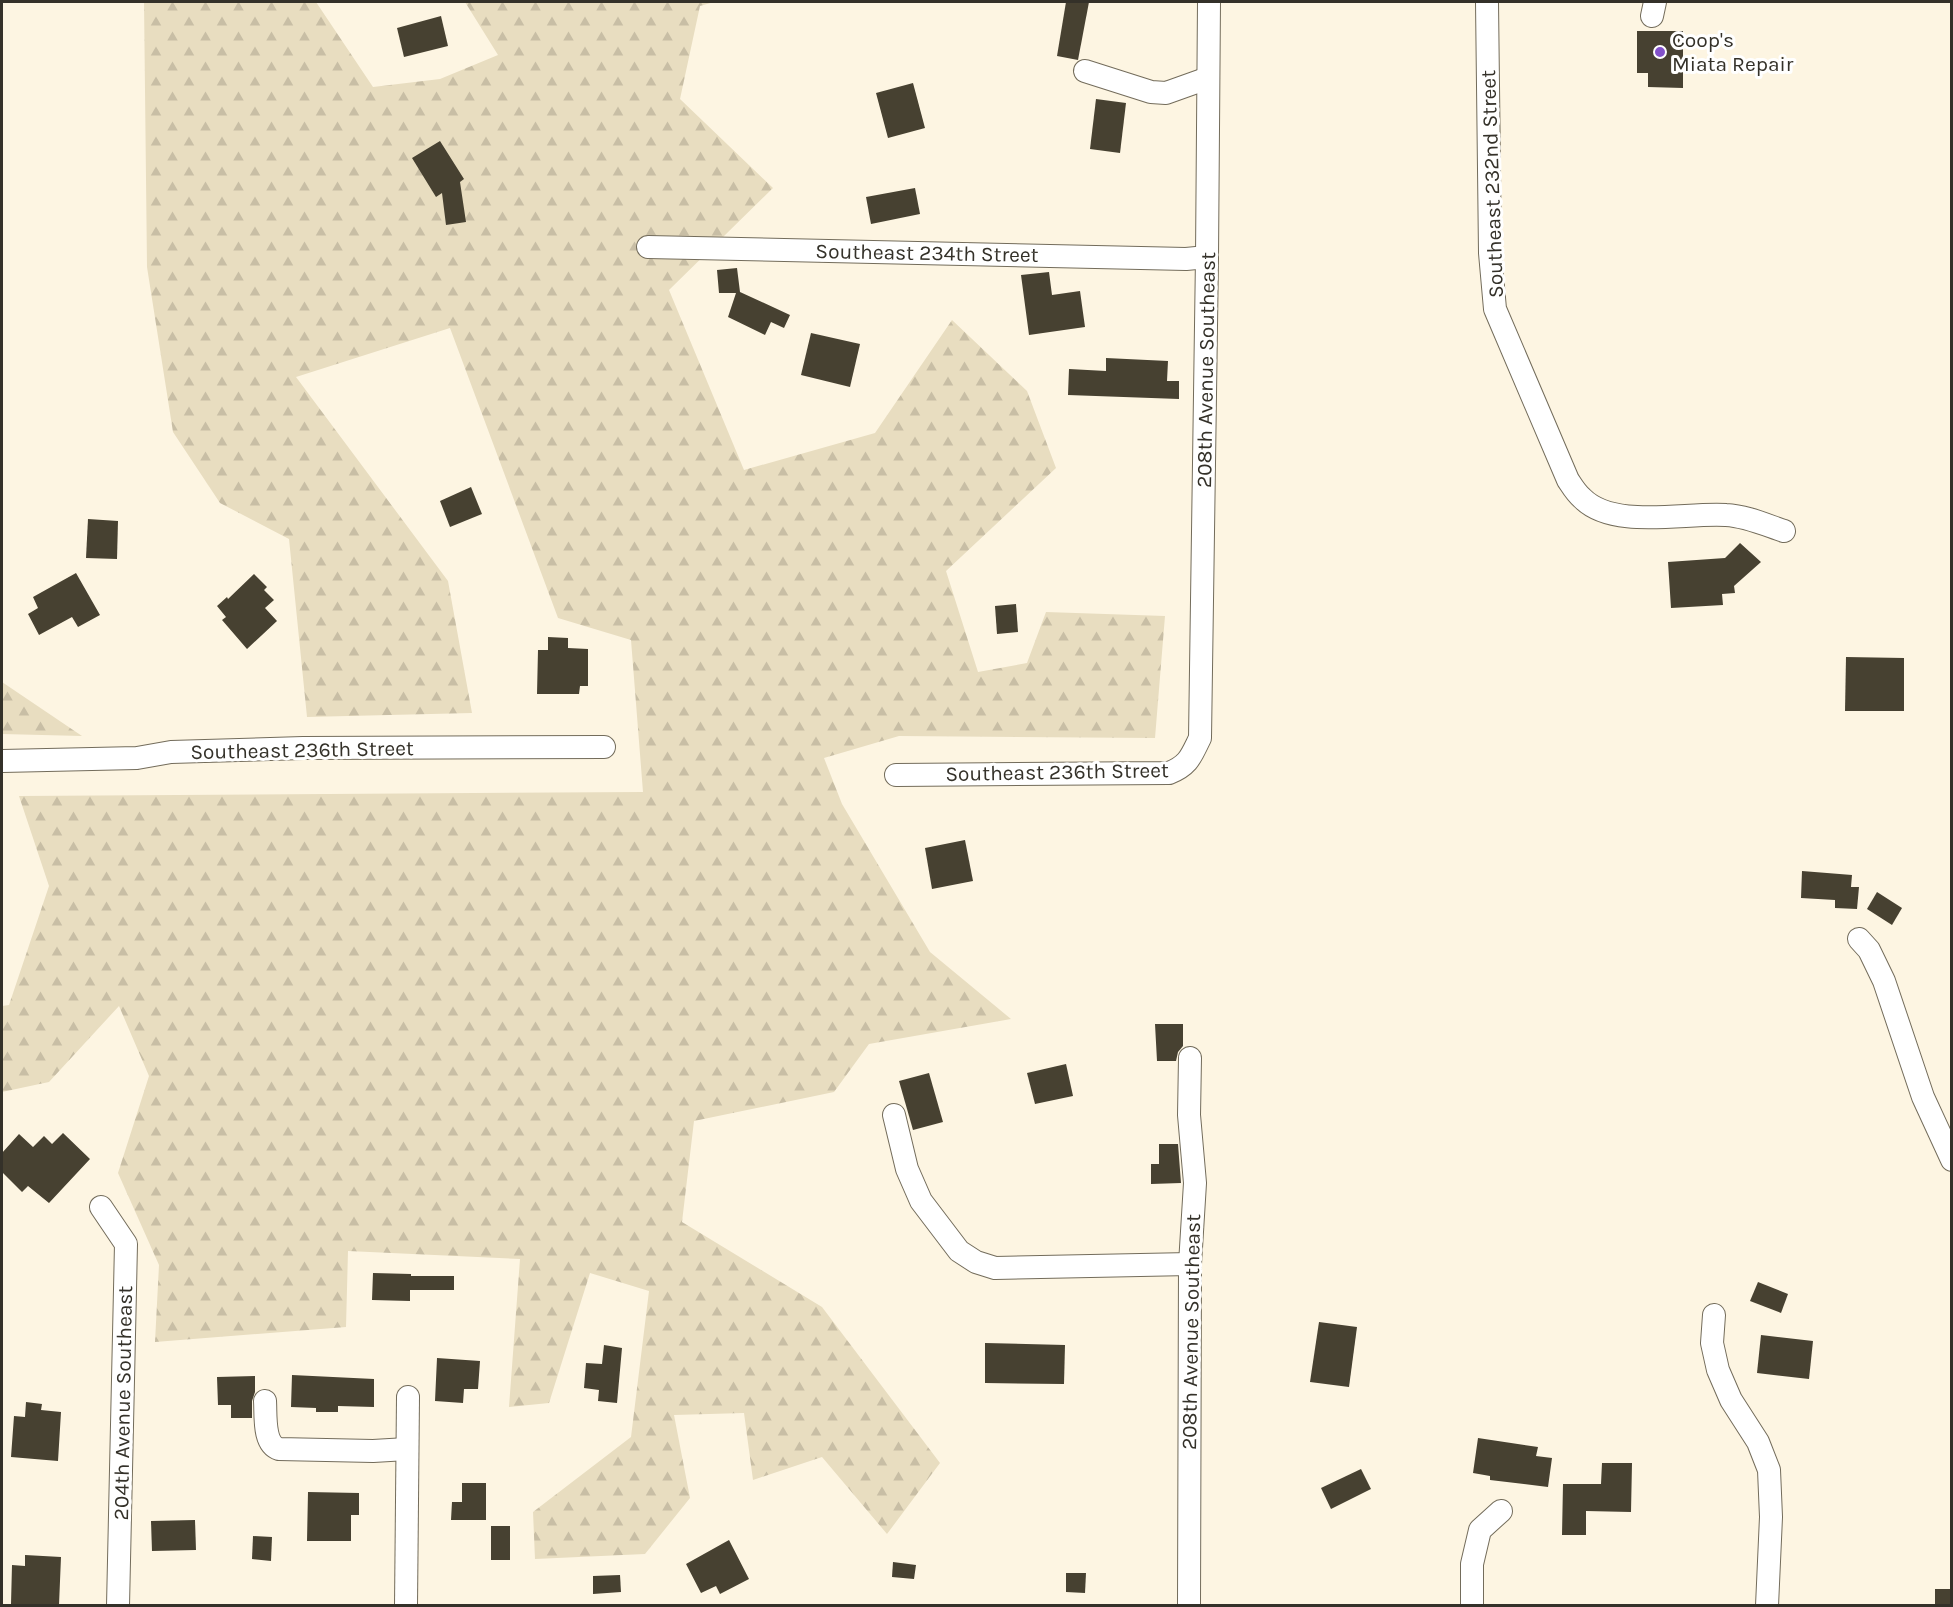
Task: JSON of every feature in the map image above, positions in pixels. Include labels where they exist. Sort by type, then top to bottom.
[{"type":"street","name":"208th Avenue Southeast","points":[[1200,738],[1209,2]]},
{"type":"street","name":"Southeast 232nd Street","points":[[1488,2],[1490,253],[1495,309],[1568,480],[1582,499],[1598,510],[1618,515],[1634,517],[1727,515],[1784,531]]},
{"type":"street","points":[[1085,71],[1151,92],[1166,93],[1208,78]]},
{"type":"street","name":"Southeast 234th Street","points":[[648,247],[1162,258],[1207,257]]},
{"type":"street","name":"Southeast 236th Street","points":[[896,775],[1169,773],[1188,762],[1200,738]]},
{"type":"street","name":"Southeast 236th Street","points":[[2,761],[137,758],[171,752],[303,748],[604,747]]},
{"type":"street","points":[[1858,939],[1869,950],[1884,981],[1923,1097],[1952,1160]]},
{"type":"street","name":"208th Avenue Southeast","points":[[1189,1605],[1190,1264],[1195,1183],[1189,1114],[1190,1058]]},
{"type":"street","points":[[894,1115],[908,1169],[921,1201],[959,1251],[976,1262],[995,1268],[1190,1264]]},
{"type":"street","name":"204th Avenue Southeast","points":[[101,1207],[126,1244],[118,1605]]},
{"type":"street","points":[[1714,1315],[1712,1343],[1718,1371],[1731,1400],[1758,1442],[1769,1470],[1772,1517],[1767,1605]]},
{"type":"street","points":[[406,1605],[408,1397]]},
{"type":"street","points":[[265,1401],[268,1442],[273,1447],[279,1449],[407,1449]]},
{"type":"street","points":[[1472,1605],[1472,1564],[1480,1530],[1501,1511]]},
{"type":"green space","points":[[144,2],[316,2],[373,87],[440,79],[498,55],[465,2],[714,2],[700,6],[680,99],[773,188],[669,290],[744,470],[875,433],[952,320],[1027,391],[1056,468],[946,571],[978,672],[1027,663],[1046,612],[1165,616],[1155,738],[899,736],[824,758],[842,804],[930,952],[1011,1019],[869,1044],[834,1092],[694,1121],[682,1222],[822,1307],[940,1463],[887,1534],[822,1457],[753,1480],[744,1413],[674,1415],[690,1498],[645,1554],[535,1559],[533,1512],[631,1437],[649,1291],[590,1273],[549,1403],[509,1407],[520,1259],[348,1251],[346,1327],[155,1342],[159,1265],[118,1173],[149,1076],[119,1006],[49,1082],[2,1092],[2,1006],[9,1005],[49,886],[19,796],[643,792],[631,640],[558,618],[450,328],[296,377],[448,581],[472,713],[307,717],[289,539],[220,503],[173,432],[147,267]]},
{"type":"green space","points":[[2,682],[82,736],[2,734]]},
{"type":"building","points":[[1066,2],[1089,2],[1078,60],[1057,56]]},
{"type":"building","points":[[441,16],[448,46],[404,57],[397,28]]},
{"type":"building","name":"Coop's Miata Repair","points":[[1637,31],[1683,31],[1683,88],[1648,87],[1648,73],[1637,73]]},
{"type":"building","points":[[913,83],[925,128],[888,138],[876,93]]},
{"type":"building","points":[[1096,99],[1126,103],[1120,153],[1090,149]]},
{"type":"building","points":[[440,141],[464,179],[460,182],[466,222],[446,225],[442,193],[436,197],[412,158]]},
{"type":"building","points":[[915,188],[920,214],[871,224],[866,197]]},
{"type":"building","points":[[737,268],[740,292],[790,315],[784,328],[771,322],[765,335],[728,317],[736,293],[719,293],[717,270]]},
{"type":"building","points":[[1049,272],[1052,295],[1080,291],[1085,327],[1029,335],[1021,275]]},
{"type":"building","points":[[811,333],[860,344],[850,387],[801,375]]},
{"type":"building","points":[[1106,358],[1168,361],[1167,381],[1179,381],[1179,399],[1068,395],[1069,369],[1106,371]]},
{"type":"building","points":[[471,487],[482,514],[450,527],[440,501]]},
{"type":"building","points":[[88,519],[118,521],[117,559],[86,558]]},
{"type":"building","points":[[1740,543],[1761,562],[1734,586],[1735,593],[1722,594],[1723,605],[1671,608],[1668,562],[1725,558]]},
{"type":"building","points":[[76,573],[100,615],[78,627],[72,617],[39,635],[28,614],[38,608],[33,597]]},
{"type":"building","points":[[254,574],[267,587],[264,590],[274,600],[265,608],[277,621],[247,649],[222,620],[226,617],[217,606],[227,597],[228,599]]},
{"type":"building","points":[[1016,604],[1018,632],[997,634],[995,606]]},
{"type":"building","points":[[548,637],[568,638],[568,648],[588,649],[588,686],[580,686],[579,694],[537,694],[538,650],[548,650]]},
{"type":"building","points":[[1846,657],[1904,658],[1904,711],[1845,711]]},
{"type":"building","points":[[965,840],[973,881],[932,889],[925,848]]},
{"type":"building","points":[[1802,871],[1852,875],[1851,887],[1859,887],[1857,909],[1835,908],[1835,900],[1801,898]]},
{"type":"building","points":[[1877,892],[1902,908],[1892,925],[1867,909]]},
{"type":"building","points":[[1155,1024],[1183,1024],[1183,1046],[1178,1052],[1176,1061],[1157,1061]]},
{"type":"building","points":[[1066,1064],[1073,1096],[1035,1104],[1027,1073]]},
{"type":"building","points":[[929,1073],[943,1122],[913,1130],[899,1081]]},
{"type":"building","points":[[63,1133],[90,1159],[49,1203],[28,1186],[22,1192],[2,1172],[2,1153],[19,1134],[33,1147],[44,1136],[52,1144]]},
{"type":"building","points":[[1159,1144],[1178,1144],[1181,1183],[1151,1184],[1151,1164],[1159,1164]]},
{"type":"building","points":[[373,1273],[454,1276],[454,1290],[410,1290],[410,1301],[372,1300]]},
{"type":"building","points":[[1758,1282],[1788,1294],[1781,1313],[1750,1301]]},
{"type":"building","points":[[1319,1322],[1357,1327],[1349,1387],[1310,1382]]},
{"type":"building","points":[[1761,1335],[1813,1341],[1809,1379],[1757,1373]]},
{"type":"building","points":[[985,1343],[1065,1345],[1064,1384],[985,1383]]},
{"type":"building","points":[[604,1345],[622,1348],[617,1403],[598,1401],[599,1390],[584,1388],[586,1363],[602,1364]]},
{"type":"building","points":[[437,1358],[480,1361],[478,1389],[464,1389],[463,1403],[435,1401]]},
{"type":"building","points":[[292,1375],[374,1379],[374,1407],[338,1406],[338,1412],[316,1412],[316,1408],[291,1407]]},
{"type":"building","points":[[255,1376],[252,1418],[231,1418],[231,1405],[218,1405],[217,1377]]},
{"type":"building","points":[[26,1402],[42,1404],[41,1410],[61,1412],[58,1461],[11,1457],[14,1416],[25,1417]]},
{"type":"building","points":[[1478,1438],[1538,1447],[1536,1456],[1552,1458],[1548,1487],[1490,1480],[1490,1476],[1473,1473]]},
{"type":"building","points":[[1602,1463],[1632,1463],[1631,1512],[1586,1511],[1586,1535],[1562,1535],[1563,1484],[1601,1484]]},
{"type":"building","points":[[1361,1469],[1371,1489],[1331,1509],[1321,1488]]},
{"type":"building","points":[[462,1483],[486,1483],[486,1520],[451,1520],[452,1502],[462,1502]]},
{"type":"building","points":[[308,1492],[359,1493],[359,1515],[351,1515],[351,1541],[307,1541]]},
{"type":"building","points":[[195,1520],[196,1550],[152,1551],[151,1521]]},
{"type":"building","points":[[491,1526],[510,1526],[510,1560],[491,1560]]},
{"type":"building","points":[[253,1536],[272,1537],[271,1561],[252,1559]]},
{"type":"building","points":[[729,1540],[749,1579],[720,1594],[716,1586],[701,1593],[686,1564]]},
{"type":"building","points":[[25,1555],[61,1557],[59,1605],[11,1604],[12,1565],[25,1566]]},
{"type":"building","points":[[893,1562],[916,1565],[914,1579],[892,1577]]},
{"type":"building","points":[[1066,1573],[1086,1573],[1085,1593],[1066,1592]]},
{"type":"building","points":[[620,1575],[621,1592],[593,1594],[593,1576]]},
{"type":"building","points":[[1935,1589],[1952,1589],[1952,1605],[1935,1605]]},
{"type":"place","name":"Coop's Miata Repair","points":[[1660,52]]}]
